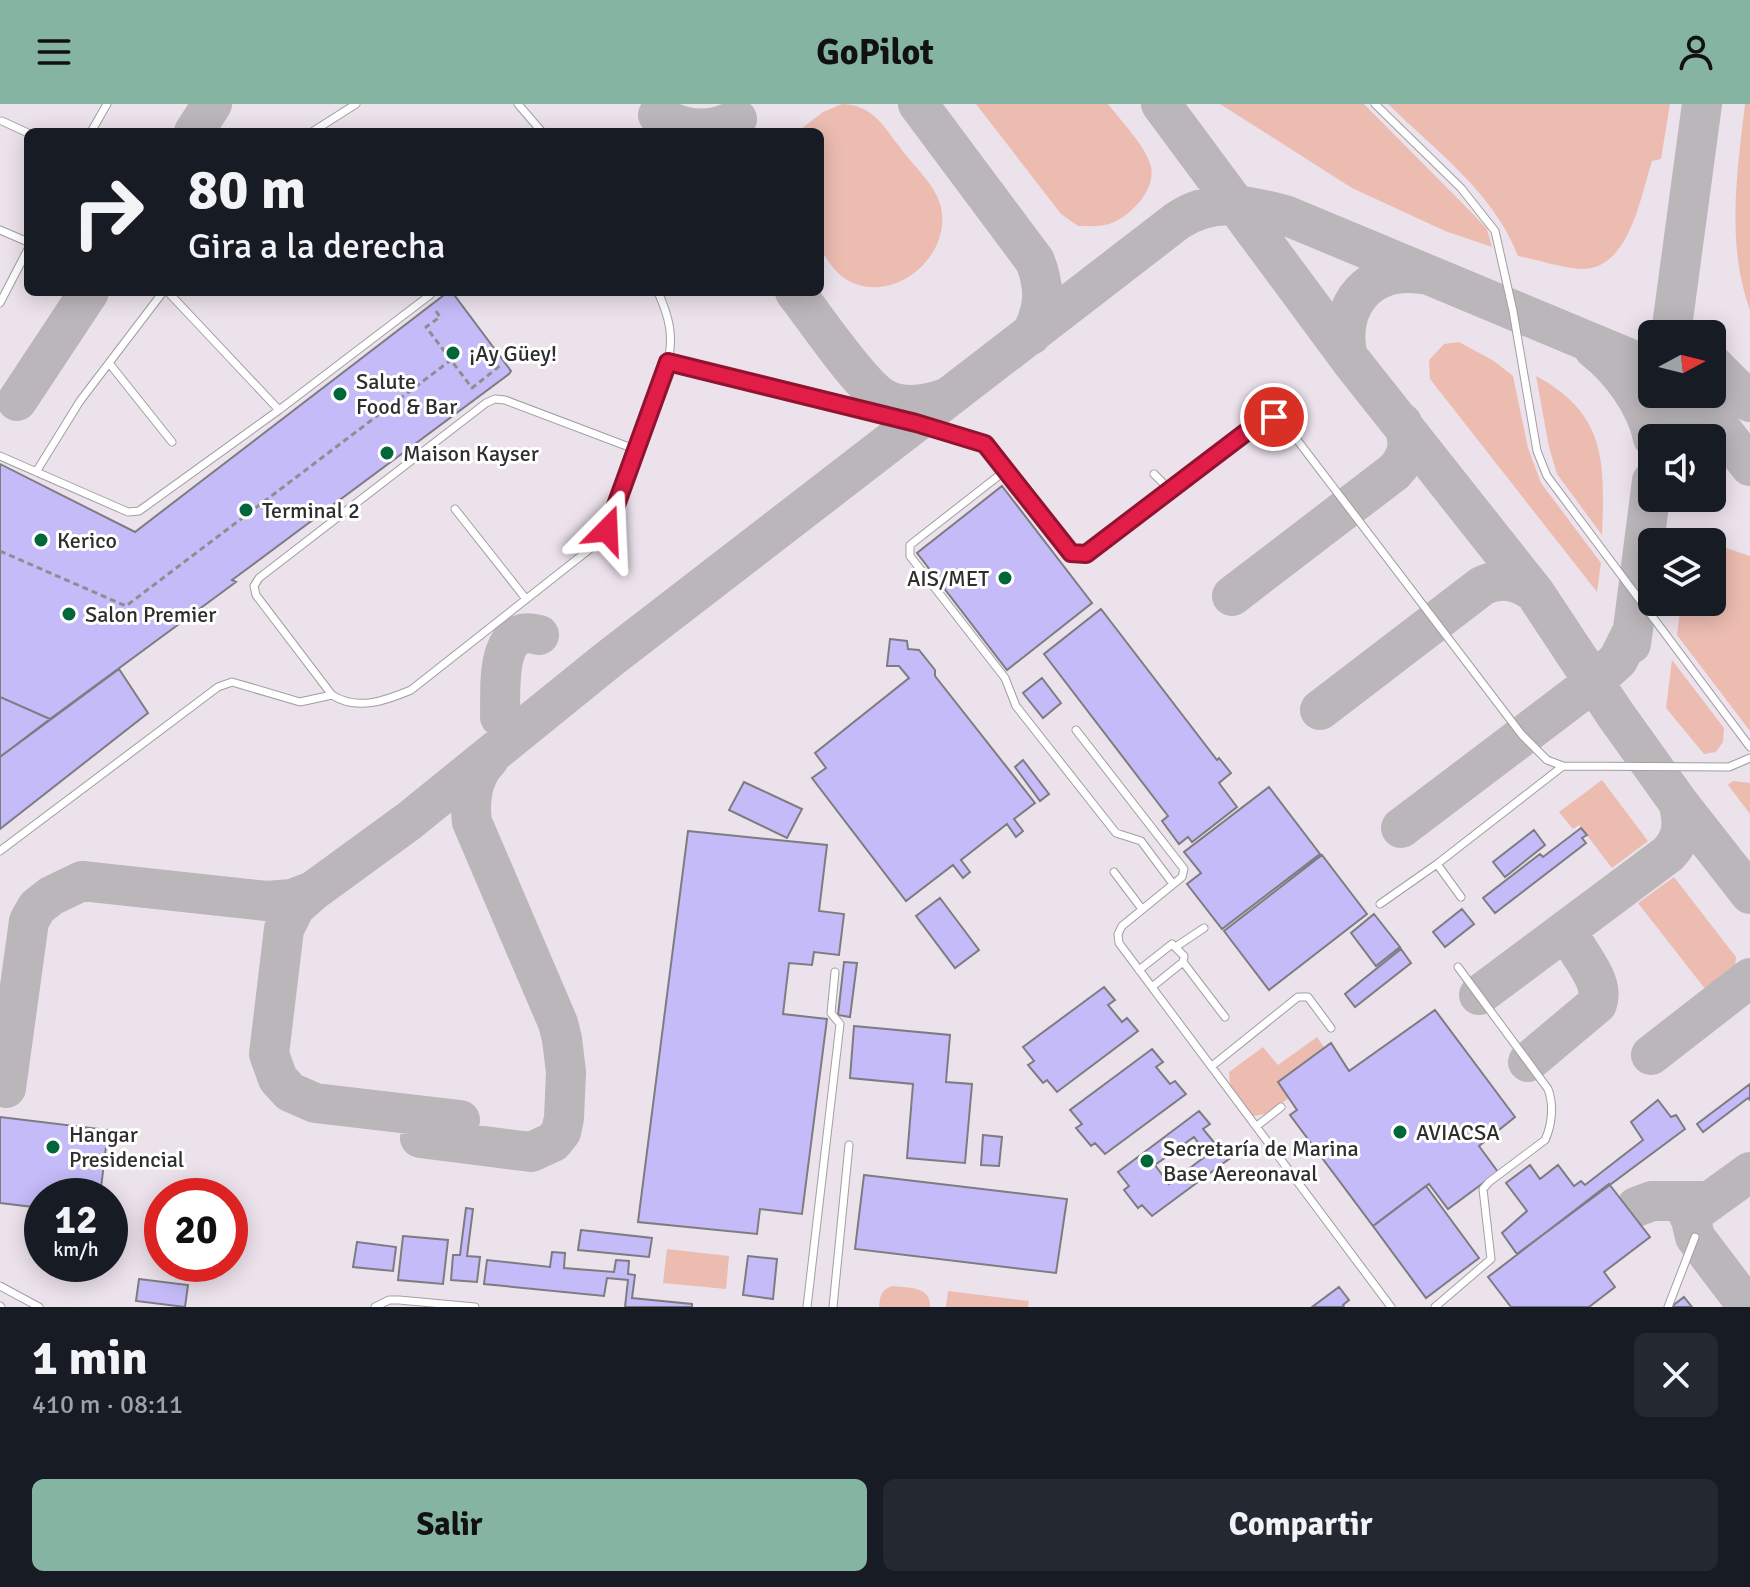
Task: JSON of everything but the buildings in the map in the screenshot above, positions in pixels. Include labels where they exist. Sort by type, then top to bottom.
[{"type":"lane","points":[[93,128],[107,104]]},
{"type":"lane","points":[[321,128],[356,104]]},
{"type":"lane","points":[[518,104],[539,128]]},
{"type":"lane","points":[[1375,104],[1461,188],[1495,231],[1510,295],[1537,451],[1547,476],[1750,747]]},
{"type":"lane","points":[[2,121],[24,131]]},
{"type":"lane","points":[[0,230],[24,240]]},
{"type":"lane","points":[[0,303],[24,257]]},
{"type":"lane","points":[[36,472],[80,401],[163,296]]},
{"type":"lane","points":[[170,296],[279,410]]},
{"type":"lane","points":[[0,456],[128,512],[139,511],[429,296]]},
{"type":"lane","points":[[637,450],[505,400],[495,399],[473,412],[259,578],[254,586],[256,595],[332,695],[345,704],[358,705],[390,699],[411,690],[600,541],[607,530],[637,450],[668,362],[672,342],[670,322],[660,296]]},
{"type":"lane","points":[[668,362],[985,444],[1071,553],[1078,555],[1086,554],[1266,417],[1282,420],[1522,735],[1547,760],[1563,766],[1729,767],[1750,758]]},
{"type":"lane","points":[[109,363],[172,442]]},
{"type":"lane","points":[[1006,470],[910,545],[910,556],[1005,678],[1016,706],[1116,833],[1141,841],[1173,884]]},
{"type":"lane","points":[[1154,474],[1170,490]]},
{"type":"lane","points":[[455,509],[526,599]]},
{"type":"lane","points":[[0,851],[218,687],[232,682],[300,702],[332,695]]},
{"type":"lane","points":[[1076,730],[1184,869],[1182,877],[1122,926],[1118,934],[1119,943],[1391,1307]]},
{"type":"lane","points":[[1380,904],[1563,766]]},
{"type":"lane","points":[[1437,864],[1461,897]]},
{"type":"lane","points":[[1114,872],[1142,909]]},
{"type":"lane","points":[[1139,970],[1168,946],[1177,946],[1204,928]]},
{"type":"lane","points":[[1152,987],[1183,962],[1184,956],[1177,946]]},
{"type":"lane","points":[[1183,962],[1225,1017]]},
{"type":"lane","points":[[1435,1307],[1491,1259],[1483,1189],[1545,1140],[1550,1130],[1552,1098],[1548,1089],[1458,967]]},
{"type":"lane","points":[[807,1307],[840,1024],[831,1013],[835,972]]},
{"type":"lane","points":[[1212,1066],[1298,997],[1308,997],[1331,1028]]},
{"type":"lane","points":[[1257,1126],[1281,1107]]},
{"type":"lane","points":[[833,1307],[849,1145]]},
{"type":"lane","points":[[1668,1307],[1695,1237]]},
{"type":"lane","points":[[0,1286],[39,1307]]},
{"type":"lane","points":[[375,1307],[389,1300],[399,1300],[475,1307]]},
{"type":"path","points":[[436,311],[440,317],[426,327],[472,388],[501,365]]},
{"type":"path","points":[[0,551],[126,606],[451,360]]},
{"type":"shaded area","points":[[0,104],[1750,104],[1750,1307],[0,1307]]},
{"type":"shaded area","points":[[842,104],[869,112],[924,176],[937,196],[942,216],[940,236],[932,254],[919,269],[902,281],[883,287],[863,286],[844,278],[824,254],[824,128],[802,128],[823,112]]},
{"type":"shaded area","points":[[976,104],[1108,104],[1139,142],[1148,159],[1150,185],[1140,202],[1117,220],[1101,226],[1078,226],[1061,214]]},
{"type":"shaded area","points":[[1220,104],[1364,104],[1487,229],[1492,247],[1445,231],[1352,188]]},
{"type":"shaded area","points":[[1388,104],[1670,104],[1661,159],[1652,161],[1630,230],[1610,259],[1596,267],[1579,269],[1518,256],[1507,233],[1479,192]]},
{"type":"shaded area","points":[[1745,104],[1750,104],[1750,310],[1738,260],[1736,234],[1737,182]]},
{"type":"shaded area","points":[[1459,342],[1494,361],[1513,376],[1528,448],[1541,483],[1601,563],[1597,592],[1430,379],[1429,360],[1444,344]]},
{"type":"shaded area","points":[[1536,376],[1577,407],[1597,443],[1603,485],[1602,535],[1557,474]]},
{"type":"shaded area","points":[[1726,548],[1750,556],[1750,731],[1677,635],[1679,616],[1726,616]]},
{"type":"shaded area","points":[[1672,660],[1724,728],[1723,742],[1716,752],[1704,754],[1666,708]]},
{"type":"shaded area","points":[[1602,780],[1648,841],[1612,868],[1579,825],[1573,829],[1559,812]]},
{"type":"shaded area","points":[[1733,781],[1750,783],[1750,814],[1728,785]]},
{"type":"shaded area","points":[[1674,877],[1736,957],[1735,968],[1709,994],[1638,903]]},
{"type":"shaded area","points":[[1317,1037],[1324,1047],[1278,1082],[1289,1098],[1266,1114],[1253,1116],[1230,1086],[1229,1072],[1263,1047],[1278,1065]]},
{"type":"shaded area","points":[[667,1249],[729,1256],[726,1289],[663,1283]]},
{"type":"shaded area","points":[[892,1286],[923,1292],[930,1307],[879,1307],[885,1289]]},
{"type":"shaded area","points":[[948,1291],[1029,1301],[1028,1307],[946,1307]]},
{"type":"taxiway","points":[[197,128],[212,104]]},
{"type":"taxiway","points":[[918,104],[1035,261],[1042,299],[1031,335]]},
{"type":"taxiway","points":[[1161,104],[1352,362],[1535,593],[1615,714],[1750,894]]},
{"type":"taxiway","points":[[1673,320],[1702,104]]},
{"type":"taxiway","points":[[658,115],[677,124],[697,128],[717,127],[737,119]]},
{"type":"taxiway","points":[[6,1088],[29,921],[37,907],[51,896],[82,881],[266,901],[292,899],[313,891],[409,821],[609,659],[1190,213],[1230,205],[1285,215],[1638,362]]},
{"type":"taxiway","points":[[1347,354],[1347,319],[1361,293],[1372,283],[1386,277],[1403,273],[1421,274]]},
{"type":"taxiway","points":[[17,401],[86,296]]},
{"type":"taxiway","points":[[798,296],[850,365],[883,398],[899,404],[916,405],[949,397]]},
{"type":"taxiway","points":[[1594,349],[1631,388],[1650,424]]},
{"type":"taxiway","points":[[1630,377],[1691,424]]},
{"type":"taxiway","points":[[1726,378],[1750,402]]},
{"type":"taxiway","points":[[1705,408],[1750,466]]},
{"type":"taxiway","points":[[1232,596],[1394,472],[1403,461],[1407,449],[1407,436],[1402,423]]},
{"type":"taxiway","points":[[1631,644],[1648,512]]},
{"type":"taxiway","points":[[1320,710],[1482,586],[1509,581],[1535,593]]},
{"type":"taxiway","points":[[1401,828],[1595,681],[1618,660],[1633,630]]},
{"type":"taxiway","points":[[500,717],[501,675],[507,648],[514,638],[524,634],[539,635]]},
{"type":"taxiway","points":[[420,1138],[531,1152],[553,1142],[561,1132],[564,1118],[566,1072],[558,1023],[472,822],[473,788],[489,759]]},
{"type":"taxiway","points":[[1479,995],[1668,854],[1681,830],[1678,802]]},
{"type":"taxiway","points":[[313,891],[295,907],[284,929],[269,1054],[278,1079],[290,1092],[315,1103],[460,1120]]},
{"type":"taxiway","points":[[1528,1062],[1597,1004],[1596,982],[1577,948]]},
{"type":"taxiway","points":[[1651,1055],[1750,978]]},
{"type":"taxiway","points":[[1689,1216],[1750,1172]]},
{"type":"taxiway","points":[[1636,1207],[1652,1201],[1710,1201]]},
{"type":"taxiway","points":[[1694,1212],[1691,1220],[1695,1237],[1748,1307]]},
{"type":"place","name":"¡Ay Güey!","points":[[453,353]]},
{"type":"place","name":"Salute Food & Bar","points":[[340,394]]},
{"type":"place","name":"Maison Kayser","points":[[387,453]]},
{"type":"place","name":"Terminal 2","points":[[246,510]]},
{"type":"place","name":"Kerico","points":[[41,540]]},
{"type":"place","name":"AIS/MET","points":[[1005,578]]},
{"type":"place","name":"Salon Premier","points":[[69,614]]},
{"type":"place","name":"AVIACSA","points":[[1400,1132]]},
{"type":"place","name":"Hangar Presidencial","points":[[53,1147]]},
{"type":"place","name":"Secretaría de Marina Base Aereonaval","points":[[1147,1161]]},
{"type":"route","points":[[607,530],[668,362],[916,423],[985,444],[1071,553],[1078,555],[1086,554],[1266,417],[1274,417]]}]
